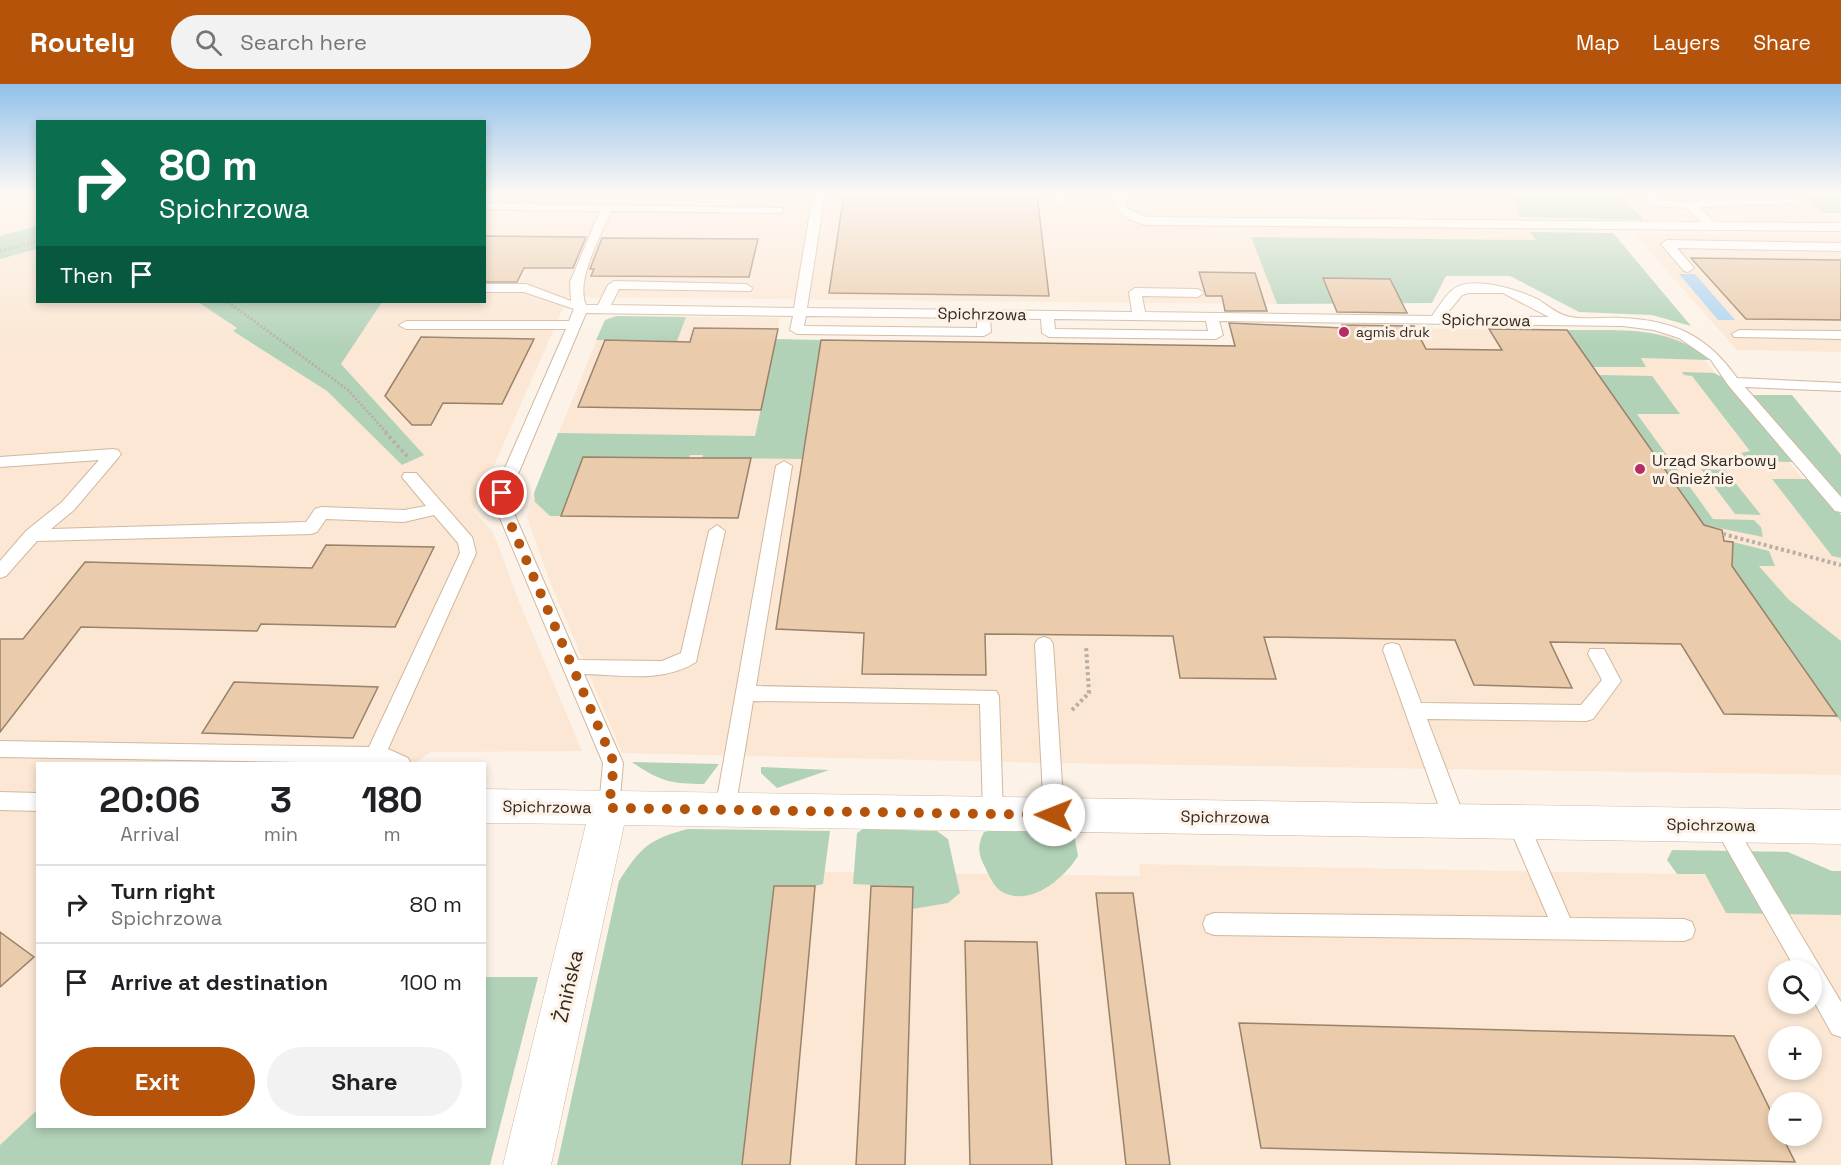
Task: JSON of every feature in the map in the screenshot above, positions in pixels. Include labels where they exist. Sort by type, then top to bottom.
[{"type":"street","name":"Spichrzowa","points":[[486,806],[1841,827]]},
{"type":"street","name":"Żnińska","points":[[527,1165],[609,808]]},
{"type":"lane","points":[[579,313],[576,282],[592,244]]},
{"type":"lane","points":[[406,325],[579,313],[603,309],[800,312],[811,244]]},
{"type":"lane","points":[[1667,244],[1688,268]]},
{"type":"lane","points":[[1693,244],[1841,247]]},
{"type":"lane","points":[[603,309],[614,285],[746,288]]},
{"type":"lane","points":[[486,288],[526,288],[570,304],[579,313]]},
{"type":"lane","points":[[1436,319],[1457,292],[1492,289],[1516,293],[1565,321]]},
{"type":"lane","points":[[1139,316],[1135,292],[1198,293]]},
{"type":"lane","name":"Spichrzowa","points":[[800,312],[797,330],[984,332],[983,314],[1623,322],[1656,326],[1684,335],[1716,357],[1733,382],[1841,507]]},
{"type":"lane","name":"Spichrzowa","points":[[579,313],[502,493],[505,511],[614,763],[609,808]]},
{"type":"lane","points":[[1047,315],[1049,333],[1216,335],[1211,316]]},
{"type":"lane","points":[[1739,334],[1841,335]]},
{"type":"lane","points":[[1733,382],[1841,387]]},
{"type":"lane","points":[[0,462],[113,454],[68,506],[32,535],[0,572]]},
{"type":"lane","points":[[725,810],[784,466]]},
{"type":"lane","points":[[375,755],[468,553],[466,541],[410,477]]},
{"type":"lane","points":[[32,535],[311,528],[321,513],[404,516],[438,509]]},
{"type":"lane","points":[[572,667],[662,668],[675,666],[689,657],[717,531]]},
{"type":"lane","points":[[1044,644],[1054,815]]},
{"type":"lane","points":[[1392,650],[1455,821]]},
{"type":"lane","points":[[1415,711],[1586,713],[1612,681],[1597,654]]},
{"type":"lane","points":[[744,693],[989,696],[993,814]]},
{"type":"lane","points":[[0,749],[375,755],[385,756],[397,762]]},
{"type":"lane","points":[[0,801],[36,801]]},
{"type":"lane","points":[[1518,822],[1564,928]]},
{"type":"lane","points":[[1724,825],[1803,960]]},
{"type":"lane","points":[[1214,924],[1684,930]]},
{"type":"lane","points":[[1822,993],[1841,1025]]},
{"type":"path","points":[[0,251],[25,244]]},
{"type":"path","points":[[229,303],[348,390],[412,460],[410,477]]},
{"type":"path","points":[[1723,534],[1841,565]]},
{"type":"path","points":[[1049,733],[1089,693],[1086,646]]},
{"type":"shaded area","points":[[486,244],[1254,244],[1277,304],[568,297],[474,511],[493,532],[518,599],[582,751],[431,752],[416,762],[36,762],[36,1111],[0,1145],[0,259],[36,249],[36,303],[200,303],[237,328],[233,331],[327,391],[402,465],[423,455],[341,364],[347,355],[259,303],[486,303]]},
{"type":"shaded area","points":[[1643,244],[1841,244],[1841,352],[1737,350]]},
{"type":"shaded area","points":[[617,316],[780,318],[756,436],[806,436],[821,340],[1308,347],[1301,327],[1639,331],[1670,336],[1692,345],[1841,525],[1841,775],[1051,763],[622,753],[549,579],[527,517],[534,493],[605,320]]},
{"type":"shaded area","points":[[1139,864],[1841,877],[1841,1165],[720,1165],[757,871],[1140,876]]},
{"type":"green space","points":[[0,244],[36,244],[36,249],[0,259]]},
{"type":"green space","points":[[1254,244],[1623,244],[1712,351],[1691,326],[1652,315],[1579,312],[1510,276],[1446,276],[1432,303],[1277,304]]},
{"type":"green space","points":[[200,303],[381,303],[341,364],[424,455],[402,465],[327,391],[233,331],[237,328]]},
{"type":"green space","points":[[617,316],[686,317],[677,341],[596,340],[605,320]]},
{"type":"green space","points":[[1567,330],[1624,330],[1660,335],[1693,348],[1709,360],[1641,358],[1646,367],[1593,367]]},
{"type":"green space","points":[[776,339],[821,340],[802,459],[702,458],[703,455],[690,455],[689,458],[583,457],[561,516],[550,516],[535,502],[534,493],[558,433],[755,436]]},
{"type":"green space","points":[[1682,372],[1714,373],[1724,378],[1794,462],[1749,461],[1741,453],[1750,451],[1692,376],[1684,375]]},
{"type":"green space","points":[[1599,375],[1652,376],[1680,414],[1637,414],[1713,519],[1754,520],[1761,527],[1763,537],[1704,525]]},
{"type":"green space","points":[[1752,395],[1792,395],[1841,455],[1841,503]]},
{"type":"green space","points":[[1701,469],[1725,470],[1761,515],[1735,514]]},
{"type":"green space","points":[[1772,479],[1810,479],[1841,515],[1841,558],[1832,556]]},
{"type":"green space","points":[[1733,542],[1769,551],[1775,566],[1759,566],[1788,599],[1841,641],[1841,722],[1732,566]]},
{"type":"green space","points":[[632,762],[719,764],[704,784],[693,784],[666,780]]},
{"type":"green space","points":[[761,767],[829,770],[777,788],[761,773]]},
{"type":"green space","points":[[688,829],[830,831],[823,884],[774,886],[742,1165],[557,1165],[619,881],[647,846],[664,837]]},
{"type":"green space","points":[[863,829],[937,831],[948,839],[960,893],[948,903],[912,909],[912,887],[853,884],[857,833]]},
{"type":"green space","points":[[997,829],[1062,830],[1074,834],[1078,856],[1057,880],[1037,893],[1015,896],[1004,893],[990,878],[979,850],[984,832]]},
{"type":"green space","points":[[1672,850],[1788,852],[1832,871],[1841,871],[1841,915],[1726,913],[1705,874],[1677,874],[1667,860]]},
{"type":"green space","points":[[486,977],[538,977],[490,1165],[0,1165],[0,1145],[36,1111],[36,1128],[486,1128]]},
{"type":"water","points":[[1679,274],[1695,274],[1735,320],[1718,320]]},
{"type":"building","points":[[486,244],[583,244],[573,268],[524,268],[517,282],[486,282]]},
{"type":"building","points":[[600,244],[757,244],[749,277],[591,276],[594,269],[590,269]]},
{"type":"building","points":[[836,244],[1043,244],[1049,296],[829,293]]},
{"type":"building","points":[[1691,258],[1841,260],[1841,320],[1746,319]]},
{"type":"building","points":[[1199,272],[1255,273],[1267,311],[1225,311],[1222,296],[1206,296]]},
{"type":"building","points":[[1323,278],[1390,279],[1407,313],[1337,312]]},
{"type":"building","points":[[1229,323],[1343,328],[1342,325],[1414,326],[1426,349],[1502,350],[1489,329],[1567,330],[1704,525],[1722,530],[1724,541],[1733,542],[1732,566],[1837,716],[1724,714],[1681,644],[1550,642],[1572,688],[1474,685],[1455,640],[1264,637],[1276,679],[1180,678],[1173,636],[985,634],[986,675],[862,674],[864,633],[776,629],[821,340],[1235,346]]},
{"type":"building","points":[[694,328],[778,329],[761,410],[578,407],[605,340],[690,342]]},
{"type":"building","points":[[421,337],[534,339],[502,404],[443,403],[431,425],[412,425],[385,396]]},
{"type":"building","points":[[583,457],[751,458],[738,518],[561,516]]},
{"type":"building","points":[[326,545],[434,547],[395,627],[261,624],[257,631],[81,627],[0,732],[0,639],[23,639],[85,562],[312,568]]},
{"type":"building","points":[[234,682],[378,687],[353,738],[202,733]]},
{"type":"building","points":[[774,886],[815,886],[790,1165],[742,1165]]},
{"type":"building","points":[[871,886],[913,887],[905,1165],[856,1165]]},
{"type":"building","points":[[1096,893],[1133,893],[1170,1165],[1126,1165]]},
{"type":"building","points":[[0,932],[34,957],[0,987]]},
{"type":"building","points":[[965,941],[1037,942],[1052,1165],[970,1165]]},
{"type":"building","points":[[1239,1023],[1734,1036],[1768,1106],[1768,1146],[1787,1146],[1795,1162],[1261,1148]]},
{"type":"place","name":"agmis druk","points":[[1344,332]]},
{"type":"place","name":"Urząd Skarbowy w Gnieźnie","points":[[1640,469]]},
{"type":"route","points":[[502,493],[505,511],[614,763],[609,808],[1054,815]]}]
